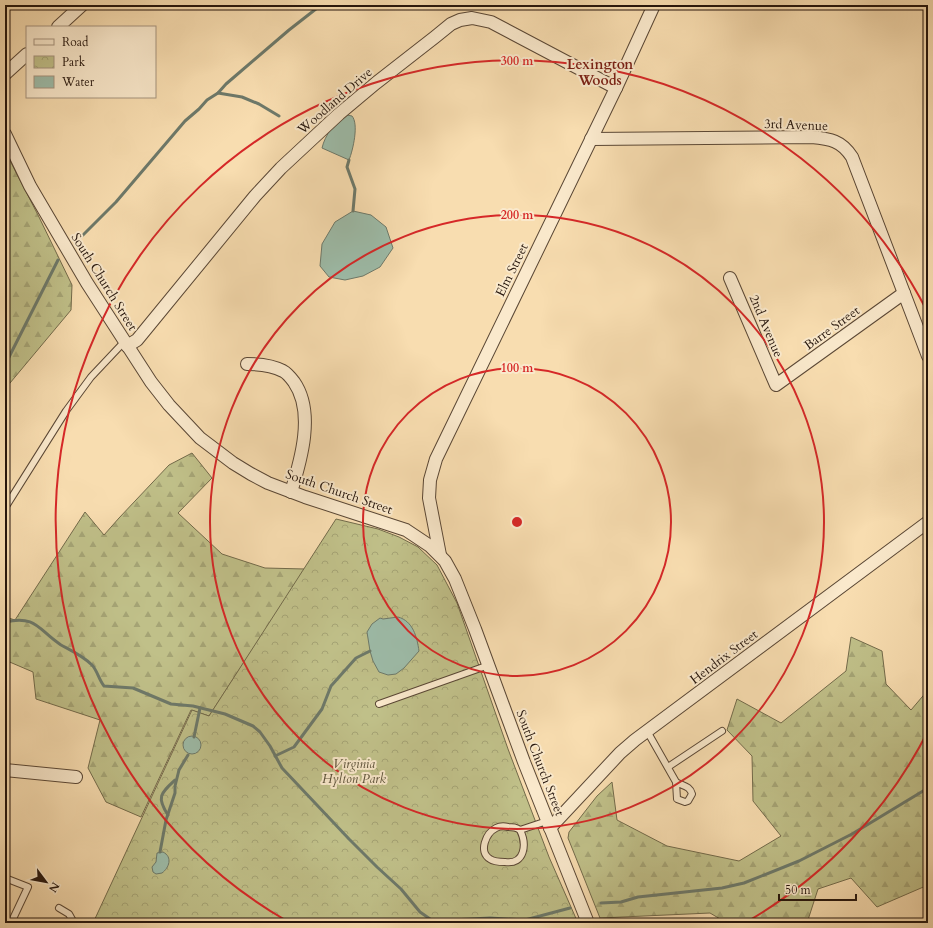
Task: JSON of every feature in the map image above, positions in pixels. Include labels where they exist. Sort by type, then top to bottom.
[{"type":"street","points":[[59,26],[82,5]]},
{"type":"street","name":"Elm Street","points":[[440,555],[429,498],[430,480],[436,459],[592,139],[654,5]]},
{"type":"street","name":"Woodland Drive","points":[[126,344],[137,340],[250,202],[281,168],[339,114],[451,24],[460,20],[472,18],[491,22],[616,88]]},
{"type":"street","points":[[5,74],[26,55]]},
{"type":"street","name":"South Church Street","points":[[5,134],[30,186],[87,283],[126,344],[169,406],[200,438],[216,451],[251,474],[291,492],[406,530],[424,541],[440,555],[450,569],[457,585],[489,665],[524,762],[588,923]]},
{"type":"street","name":"3rd Avenue","points":[[592,139],[810,137],[830,139],[840,143],[847,149],[852,157],[928,356]]},
{"type":"street","name":"2nd Avenue","points":[[730,278],[776,385]]},
{"type":"street","name":"Barre Street","points":[[776,385],[904,293]]},
{"type":"street","points":[[247,364],[266,365],[285,372],[297,386],[301,395],[303,404],[304,434],[299,466],[291,492]]},
{"type":"street","name":"Hendrix Street","points":[[549,824],[620,753],[647,731],[928,522]]},
{"type":"street","points":[[5,770],[76,777]]},
{"type":"lane","points":[[5,508],[66,411],[92,377],[126,344]]},
{"type":"lane","points":[[379,704],[489,665]]},
{"type":"lane","points":[[647,731],[676,782]]},
{"type":"lane","points":[[668,768],[722,731]]},
{"type":"lane","points":[[520,830],[523,837],[523,851],[519,860],[510,863],[494,861],[488,858],[484,852],[487,836],[496,828],[505,826],[515,827],[520,830],[549,824]]},
{"type":"lane","points":[[5,878],[28,887],[11,923]]},
{"type":"lane","points":[[59,908],[69,914],[74,923]]},
{"type":"green space","points":[[5,151],[72,285],[71,310],[5,389]]},
{"type":"green space","points":[[192,453],[212,478],[178,513],[222,554],[265,568],[305,569],[209,716],[191,710],[141,817],[106,802],[88,768],[100,720],[36,699],[33,672],[5,660],[5,617],[15,620],[85,512],[104,535],[169,465]]},
{"type":"green space","name":"Virginia Hylton Park","points":[[336,519],[378,529],[399,537],[418,547],[437,565],[457,603],[508,749],[549,857],[578,923],[93,923],[192,710],[209,716]]},
{"type":"green space","points":[[851,637],[882,651],[886,684],[911,710],[928,690],[928,885],[877,907],[851,878],[818,889],[807,923],[727,923],[710,913],[600,918],[568,838],[569,832],[597,796],[612,782],[617,820],[667,846],[739,861],[781,836],[753,801],[752,756],[727,730],[737,699],[781,723],[846,671]]},
{"type":"water","points":[[347,115],[352,116],[355,125],[354,144],[349,160],[322,148],[325,138],[331,129],[338,121]]},
{"type":"water","points":[[353,211],[371,215],[386,227],[393,248],[380,267],[363,276],[345,280],[329,277],[320,266],[322,244],[335,222]]},
{"type":"water","points":[[398,617],[403,619],[411,626],[417,640],[419,651],[404,668],[396,674],[388,675],[379,672],[373,661],[367,632],[372,624],[380,618]]},
{"type":"water","points":[[188,736],[196,736],[201,741],[199,752],[196,754],[188,754],[183,749],[183,741]]},
{"type":"water","points":[[163,852],[168,857],[169,862],[167,868],[162,873],[156,874],[153,872],[152,867],[156,862],[157,853]]},
{"type":"waterway","points":[[78,240],[116,202],[185,121],[207,100],[218,93],[226,84],[289,30],[321,5]]},
{"type":"waterway","points":[[218,93],[242,97],[259,104],[279,116]]},
{"type":"waterway","points":[[349,160],[347,167],[355,189],[353,211]]},
{"type":"waterway","points":[[5,365],[58,260]]},
{"type":"waterway","points":[[5,622],[16,620],[31,622],[36,625],[61,645],[89,662],[94,667],[104,686],[133,688],[171,704],[193,706],[225,714],[253,726],[260,732],[270,746],[282,768],[349,839],[401,889],[420,912],[433,921],[490,918],[525,920],[570,908]]},
{"type":"waterway","points":[[275,756],[294,747],[322,709],[331,686],[356,658],[370,651]]},
{"type":"waterway","points":[[194,737],[200,708]]},
{"type":"waterway","points":[[160,852],[166,820],[175,793],[179,770],[188,755]]},
{"type":"waterway","points":[[168,815],[164,809],[161,799],[163,792],[175,780]]},
{"type":"waterway","points":[[601,903],[621,902],[638,897],[722,888],[744,883],[799,861],[852,834],[928,788]]},
{"type":"district","name":"Lexington Woods","points":[[600,72]]}]
